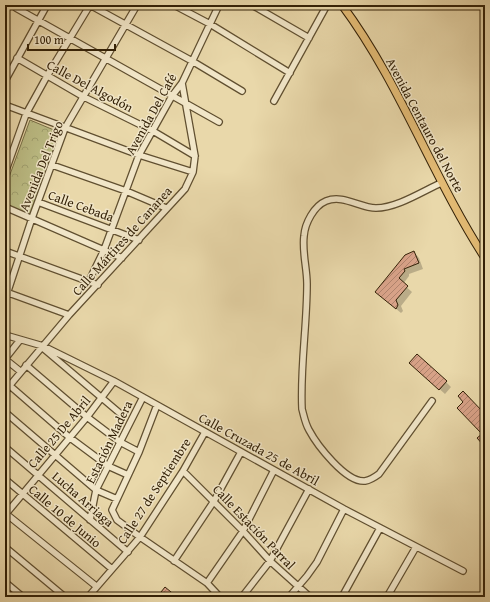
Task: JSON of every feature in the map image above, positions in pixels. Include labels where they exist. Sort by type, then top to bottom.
[{"type":"main road","name":"Avenida Centauro del Norte","points":[[342,5],[356,24],[388,77],[466,228],[485,258]]},
{"type":"street","points":[[5,81],[46,5]]},
{"type":"street","points":[[5,173],[26,114],[90,5],[192,61],[242,91]]},
{"type":"street","name":"Avenida Del Trigo","points":[[5,300],[6,292],[65,128],[137,5]]},
{"type":"street","points":[[174,5],[210,24],[290,74]]},
{"type":"street","name":"Avenida Del Café","points":[[89,281],[104,250],[139,155],[172,96],[182,83],[218,5]]},
{"type":"street","points":[[252,5],[309,38]]},
{"type":"street","points":[[274,101],[327,5]]},
{"type":"street","points":[[16,8],[219,122]]},
{"type":"street","name":"Calle Del Algodón","points":[[17,58],[84,97],[153,131],[195,156]]},
{"type":"street","name":"Calle Mártires de Cananea","points":[[5,391],[69,315],[185,189],[193,172],[195,156],[182,83]]},
{"type":"street","points":[[5,106],[139,155],[193,172]]},
{"type":"street","points":[[52,165],[126,191],[166,208]]},
{"type":"street","points":[[432,401],[379,474],[372,479],[365,481],[358,480],[343,471],[327,456],[308,429],[302,409],[307,284],[304,235],[307,223],[315,209],[325,201],[334,199],[343,200],[369,207],[384,208],[442,183]]},
{"type":"street","name":"Calle Cebada","points":[[38,202],[139,240]]},
{"type":"street","points":[[5,207],[122,258]]},
{"type":"street","points":[[5,251],[98,285]]},
{"type":"street","points":[[6,292],[69,315]]},
{"type":"street","points":[[5,335],[43,346],[122,415]]},
{"type":"street","points":[[20,340],[5,359],[20,372]]},
{"type":"street","name":"Calle Cruzada 25 de Abril","points":[[43,346],[114,381],[344,509],[463,571]]},
{"type":"street","points":[[26,365],[120,442],[139,452]]},
{"type":"street","name":"Calle 25 De Abril","points":[[5,514],[87,416],[114,381]]},
{"type":"street","points":[[9,385],[69,437],[108,466],[128,475]]},
{"type":"street","name":"Estación Madera","points":[[90,520],[96,490],[143,398]]},
{"type":"street","points":[[157,406],[139,452],[112,510],[113,514],[117,520],[140,537],[207,582],[220,597]]},
{"type":"street","points":[[5,412],[96,490],[118,499]]},
{"type":"street","name":"Calle 27 de Septiembre","points":[[88,597],[140,537],[183,471],[205,432]]},
{"type":"street","name":"Lucha Arriaga","points":[[5,447],[128,552]]},
{"type":"street","points":[[174,561],[214,501],[241,452]]},
{"type":"street","points":[[207,582],[243,531],[274,470]]},
{"type":"street","name":"Calle Estación Parral","points":[[183,471],[214,501],[270,561],[310,597]]},
{"type":"street","name":"Calle 10 de Junio","points":[[5,479],[112,570]]},
{"type":"street","points":[[242,597],[270,561],[309,489]]},
{"type":"street","points":[[289,597],[317,562],[344,509]]},
{"type":"street","points":[[5,514],[96,586]]},
{"type":"street","points":[[342,597],[380,528]]},
{"type":"street","points":[[5,547],[65,597]]},
{"type":"street","points":[[387,597],[416,547]]},
{"type":"street","points":[[5,582],[23,597]]},
{"type":"street","points":[[482,597],[485,593]]},
{"type":"green space","points":[[30,120],[61,133],[30,214],[5,205],[5,188]]},
{"type":"building","points":[[414,251],[419,263],[404,269],[405,271],[399,278],[408,286],[396,300],[398,305],[396,309],[375,292],[405,255]]},
{"type":"building","points":[[417,354],[447,381],[439,390],[409,363]]},
{"type":"building","points":[[463,391],[484,413],[485,412],[485,447],[477,438],[482,434],[457,408],[463,402],[458,396]]},
{"type":"building","points":[[165,587],[177,597],[157,597]]}]
